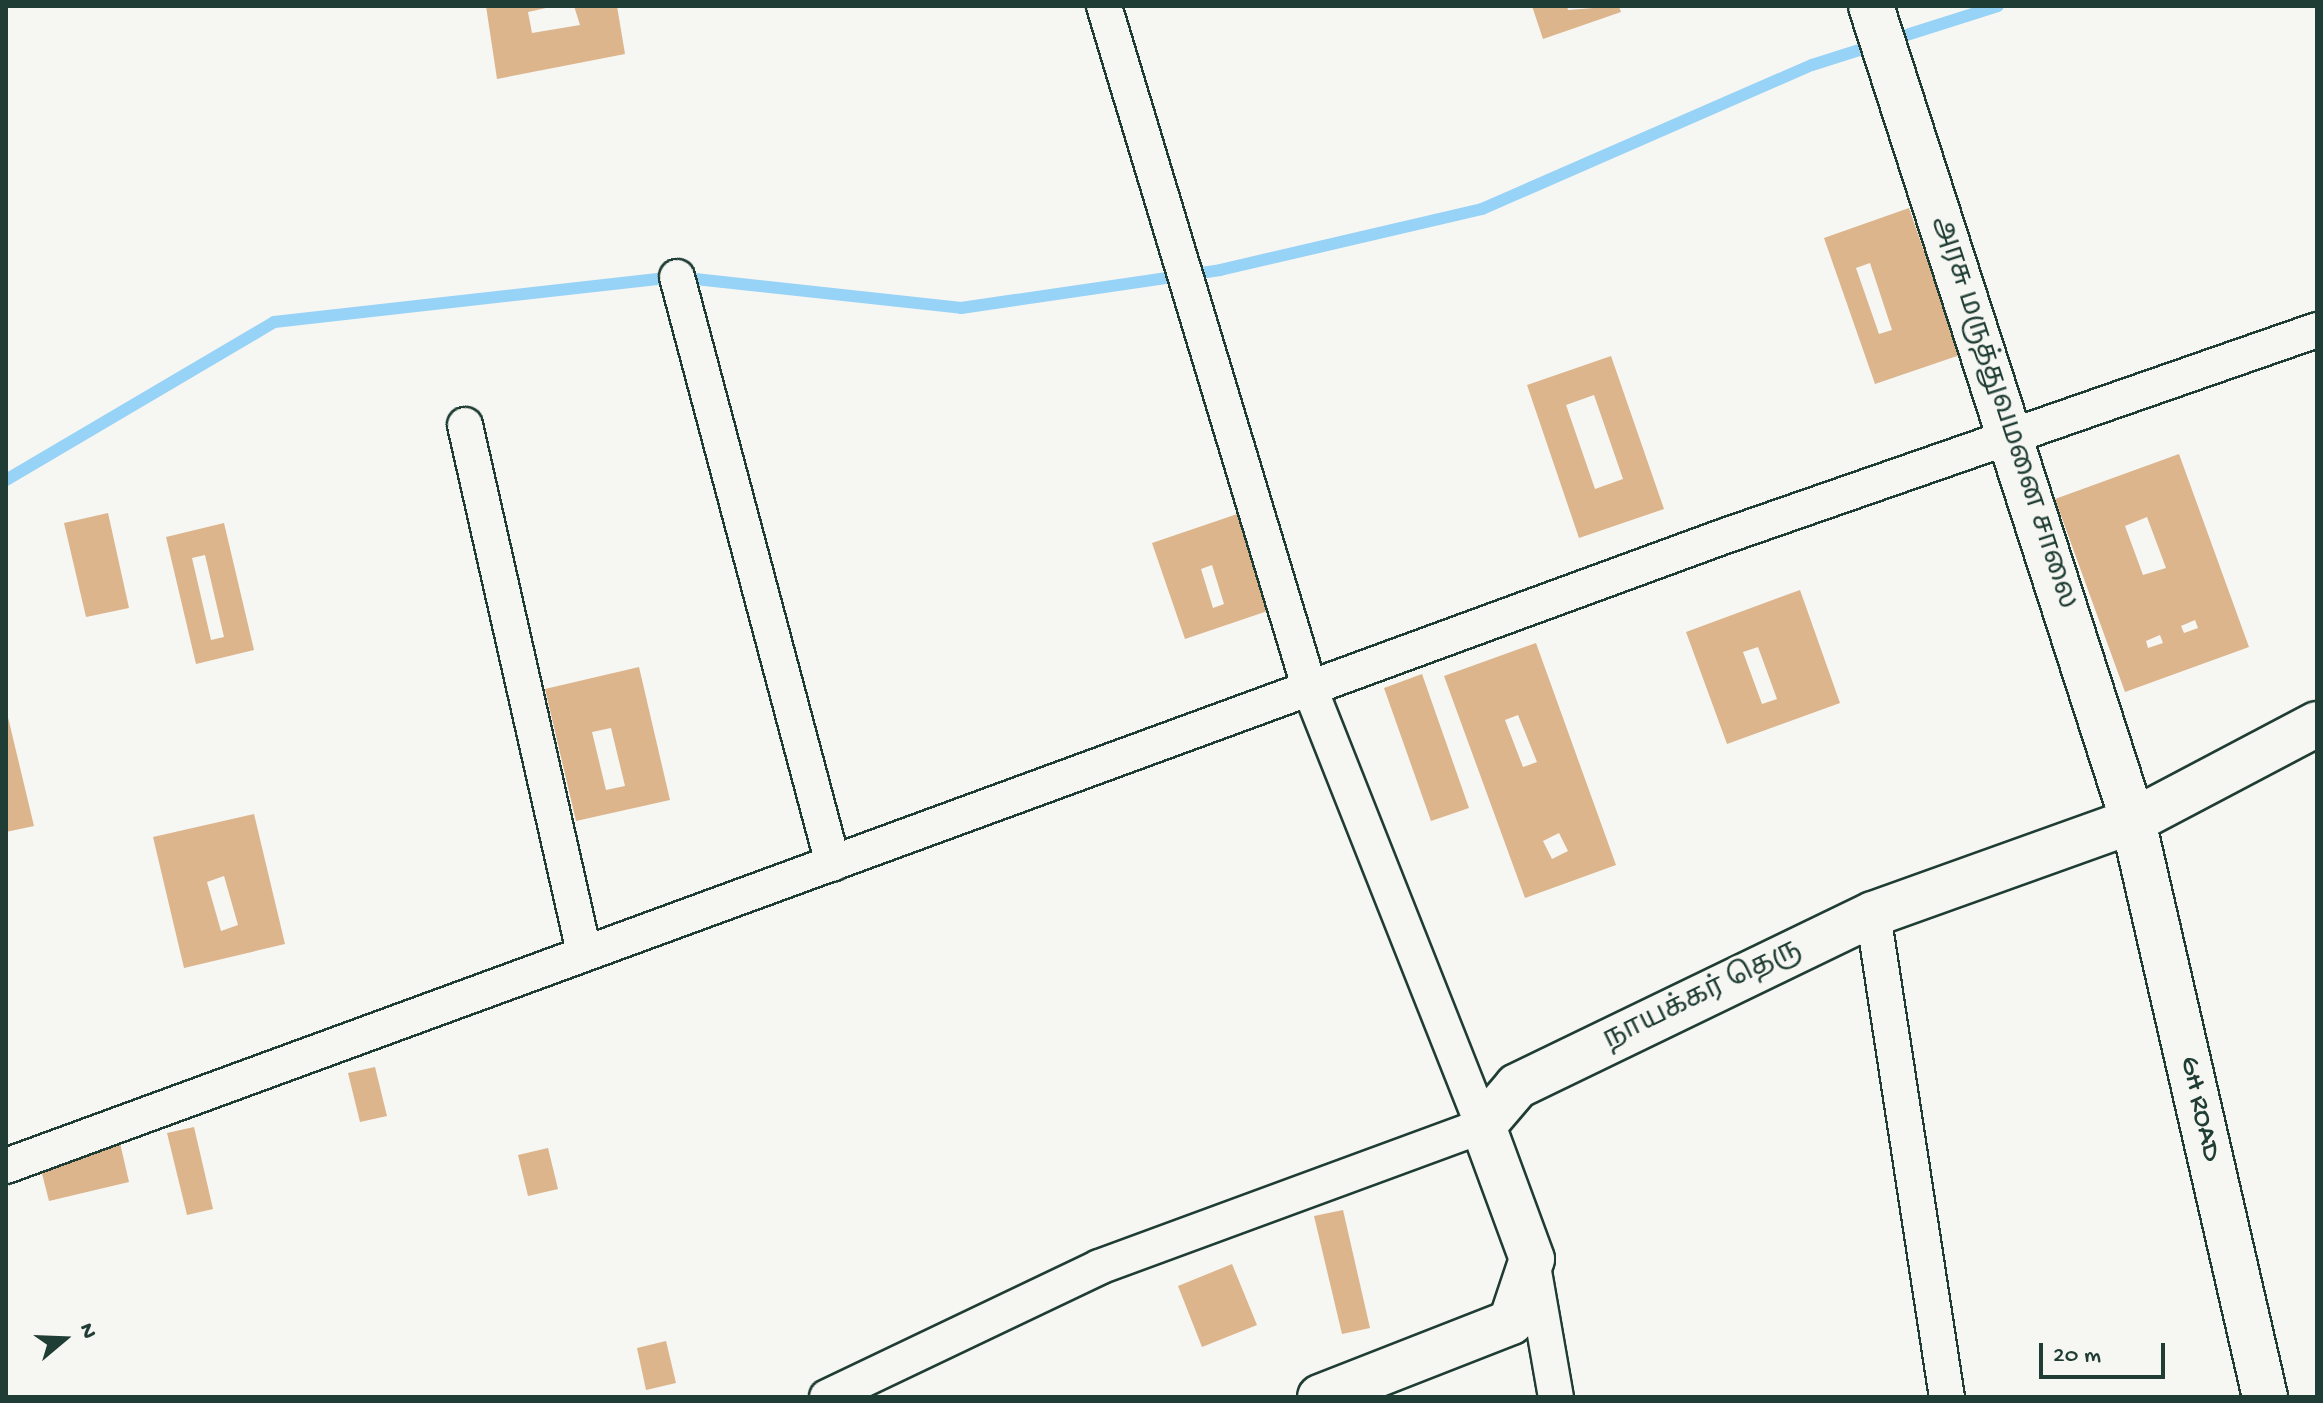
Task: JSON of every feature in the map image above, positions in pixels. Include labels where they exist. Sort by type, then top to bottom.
[{"type":"main road","name":"அரசு மருத்துவமனை சாலை","points":[[1871,6],[2013,439],[2133,821]]},
{"type":"main road","name":"நாயக்கர் தெரு","points":[[1483,1126],[1517,1086],[1873,914],[2133,821],[2317,724]]},
{"type":"main road","name":"GH ROAD","points":[[2133,821],[2265,1397]]},
{"type":"main road","points":[[1320,1397],[1511,1322],[1532,1259],[1483,1126]]},
{"type":"street","points":[[827,1397],[1099,1267],[1483,1126],[1310,690],[1104,6]]},
{"type":"street","points":[[677,277],[833,864]]},
{"type":"street","points":[[6,1166],[1722,537],[2013,439],[2317,330]]},
{"type":"street","points":[[465,425],[584,952]]},
{"type":"street","points":[[1873,914],[1947,1397]]},
{"type":"street","points":[[1532,1259],[1556,1397]]},
{"type":"building","points":[[486,6],[555,6],[528,12],[532,33],[580,25],[574,6],[617,6],[625,54],[497,79]]},
{"type":"building","points":[[1532,6],[1567,6],[1568,10],[1619,6],[1621,12],[1543,39]]},
{"type":"building","points":[[1909,208],[1960,355],[1875,384],[1824,238]],"holes":[[[1870,263],[1892,330],[1879,334],[1856,268]]]},
{"type":"building","points":[[1611,356],[1664,509],[1579,538],[1527,385]],"holes":[[[1594,395],[1623,479],[1595,489],[1566,405]]]},
{"type":"building","points":[[2179,454],[2249,647],[2125,692],[2055,499]],"holes":[[[2147,517],[2166,568],[2143,575],[2125,526]],[[2195,620],[2198,628],[2184,633],[2181,626]],[[2160,635],[2163,643],[2148,648],[2146,641]]]},
{"type":"building","points":[[1249,510],[1282,606],[1185,639],[1152,543]],"holes":[[[1212,565],[1224,604],[1213,608],[1201,569]]]},
{"type":"building","points":[[108,513],[129,608],[86,617],[64,523]]},
{"type":"building","points":[[224,523],[254,650],[196,664],[166,537]],"holes":[[[205,555],[224,637],[211,640],[192,558]]]},
{"type":"building","points":[[1800,590],[1840,703],[1727,744],[1686,632]],"holes":[[[1758,647],[1777,699],[1762,704],[1743,652]]]},
{"type":"building","points":[[1536,643],[1616,865],[1525,898],[1444,676]],"holes":[[[1518,715],[1537,762],[1523,767],[1505,720]],[[1559,833],[1568,851],[1552,859],[1543,841]]]},
{"type":"building","points":[[639,667],[670,800],[576,821],[545,689]],"holes":[[[611,728],[625,786],[606,790],[592,732]]]},
{"type":"building","points":[[1422,674],[1469,808],[1431,821],[1384,688]]},
{"type":"building","points":[[6,709],[34,826],[6,832]]},
{"type":"building","points":[[254,814],[285,944],[184,968],[153,837]],"holes":[[[224,876],[238,925],[221,931],[207,882]]]},
{"type":"building","points":[[375,1067],[387,1116],[360,1122],[348,1073]]},
{"type":"building","points":[[194,1127],[213,1209],[187,1215],[167,1133]]},
{"type":"building","points":[[120,1143],[129,1182],[49,1201],[39,1162]]},
{"type":"building","points":[[548,1148],[558,1189],[528,1196],[518,1155]]},
{"type":"building","points":[[1343,1210],[1370,1328],[1342,1334],[1314,1216]]},
{"type":"building","points":[[1232,1264],[1257,1325],[1202,1347],[1178,1286]]},
{"type":"building","points":[[666,1341],[676,1383],[646,1390],[637,1348]]},
{"type":"waterway","points":[[6,480],[274,322],[677,277],[961,308],[1220,270],[1482,209],[1812,65],[1998,6]]}]
